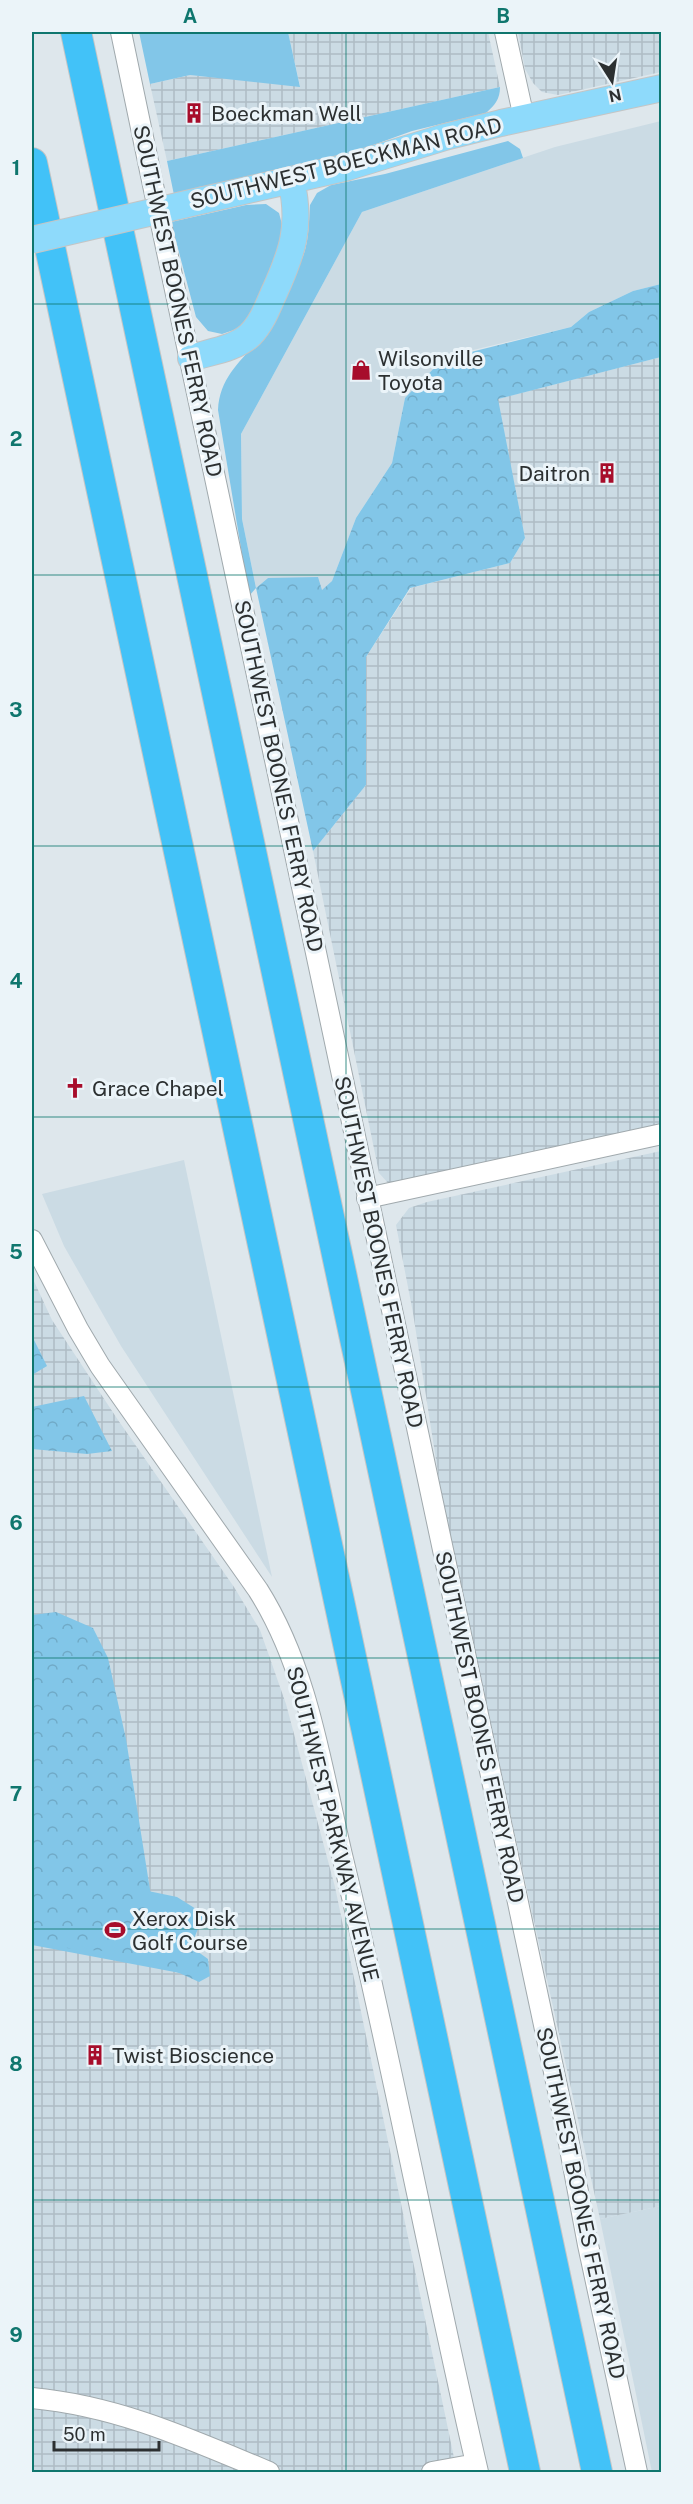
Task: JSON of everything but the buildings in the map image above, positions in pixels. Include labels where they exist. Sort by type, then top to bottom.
[{"type":"highway","points":[[76,32],[597,2472]]},
{"type":"highway","points":[[32,163],[525,2472]]},
{"type":"main road","name":"SOUTHWEST BOECKMAN ROAD","points":[[32,240],[348,167],[445,137],[662,88]]},
{"type":"main road","points":[[191,358],[238,343],[250,335],[259,324],[288,262],[294,241],[296,207],[291,180]]},
{"type":"street","name":"SOUTHWEST BOONES FERRY ROAD","points":[[121,32],[637,2472]]},
{"type":"street","points":[[505,32],[524,118]]},
{"type":"street","points":[[366,1198],[662,1134]]},
{"type":"street","name":"SOUTHWEST PARKWAY AVENUE","points":[[32,1240],[100,1366],[258,1590],[279,1626],[289,1650],[309,1714],[355,1905],[477,2468]]},
{"type":"street","points":[[32,2398],[79,2403],[121,2415],[173,2432],[269,2472]]},
{"type":"street","points":[[432,2472],[477,2468]]},
{"type":"shaded area","points":[[288,32],[488,32],[500,87],[167,161],[150,84],[190,75],[300,86]]},
{"type":"shaded area","points":[[518,32],[661,32],[661,72],[558,95],[542,92],[533,83],[525,69]]},
{"type":"shaded area","points":[[661,121],[661,284],[633,291],[589,312],[571,327],[452,355],[405,398],[392,463],[356,518],[332,581],[322,591],[268,578],[256,588],[242,519],[241,434],[362,212],[555,147]]},
{"type":"shaded area","points":[[661,357],[661,1127],[399,1186],[388,1183],[379,1173],[313,851],[366,785],[366,657],[411,588],[510,563],[525,538],[497,399]]},
{"type":"shaded area","points":[[661,1151],[661,2206],[600,2219],[446,1524],[413,1313],[396,1225],[409,1208],[427,1202]]},
{"type":"shaded area","points":[[184,1160],[272,1577],[121,1346],[64,1246],[42,1194]]},
{"type":"shaded area","points":[[32,1277],[52,1320],[234,1587],[260,1630],[286,1704],[335,1887],[457,2472],[32,2472]]},
{"type":"shaded area","points":[[661,2206],[661,2472],[652,2472],[600,2219]]},
{"type":"green space","points":[[139,32],[288,32],[300,87],[190,75],[150,84]]},
{"type":"green space","points":[[500,87],[496,102],[486,113],[412,131],[354,152],[174,195],[167,161]]},
{"type":"green space","points":[[508,141],[520,149],[523,158],[362,212],[241,434],[242,519],[256,588],[249,596],[218,410],[220,396],[224,384],[237,364],[270,326],[289,289],[306,245],[310,205],[317,193],[331,185],[385,174]]},
{"type":"green space","points":[[266,204],[279,213],[284,232],[255,313],[240,328],[222,334],[208,331],[196,317],[171,222],[246,205]]},
{"type":"green space","points":[[661,284],[661,357],[498,399],[525,538],[510,563],[410,588],[366,657],[366,785],[313,851],[256,588],[268,578],[318,577],[322,590],[332,581],[356,518],[392,463],[405,398],[443,359],[571,327],[589,312],[633,291]]},
{"type":"green space","points":[[32,1336],[47,1366],[32,1375]]},
{"type":"green space","points":[[84,1396],[112,1451],[87,1454],[32,1449],[32,1407]]},
{"type":"green space","points":[[56,1612],[93,1628],[108,1658],[126,1739],[155,1921],[208,1959],[210,1976],[199,1982],[135,1956],[32,1944],[32,1615]]},
{"type":"green space","name":"Xerox Disk Golf Course","points":[[32,1876],[76,1876],[177,1897],[204,1914],[180,1973],[32,1945]]},
{"type":"place","name":"Boeckman Well","points":[[194,113]]},
{"type":"place","name":"Wilsonville Toyota","points":[[361,370]]},
{"type":"place","name":"Daitron","points":[[607,473]]},
{"type":"place","name":"Grace Chapel","points":[[75,1088]]},
{"type":"place","name":"Xerox Disk Golf Course","points":[[115,1930]]},
{"type":"place","name":"Twist Bioscience","points":[[95,2055]]}]
